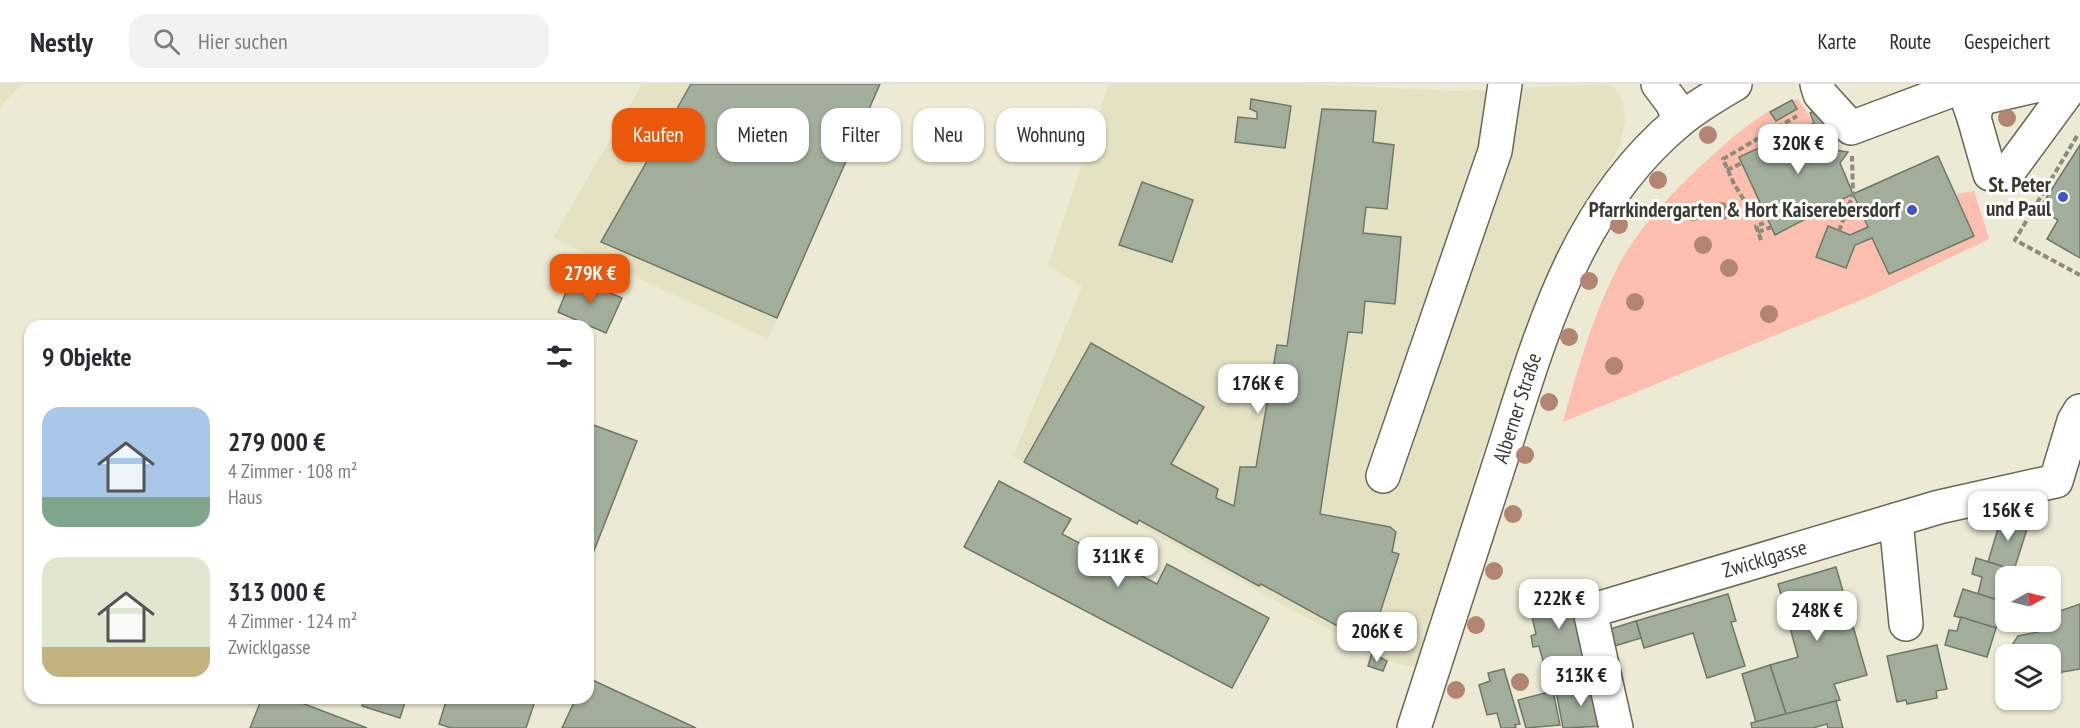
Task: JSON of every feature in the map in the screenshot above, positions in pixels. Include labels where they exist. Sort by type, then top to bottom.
[{"type":"street","points":[[1383,476],[1494,151],[1505,84]]},
{"type":"street","points":[[1659,84],[1673,104],[1679,120]]},
{"type":"street","name":"Alberner Straße","points":[[1414,728],[1551,306],[1575,252],[1592,222],[1639,160],[1679,120],[1736,84]]},
{"type":"street","points":[[1974,118],[1978,99],[2043,84]]},
{"type":"street","points":[[1811,97],[1820,94],[1851,128],[1963,86],[1990,174],[2006,175],[2073,84]]},
{"type":"street","name":"Zwicklgasse","points":[[1616,728],[1590,611],[1939,507],[2056,480],[2074,421],[2080,411]]},
{"type":"street","points":[[1896,520],[1906,624]]},
{"type":"path","points":[[1761,214],[1754,216],[1723,159],[1811,97]]},
{"type":"path","points":[[2080,130],[2015,240],[2080,275]]},
{"type":"path","points":[[1727,170],[1742,163]]},
{"type":"path","points":[[1839,231],[1853,194]]},
{"type":"path","points":[[1761,240],[1755,226],[1764,223]]},
{"type":"path","points":[[1758,232],[1772,227]]},
{"type":"shaded area","points":[[0,84],[22,84],[0,107]]},
{"type":"shaded area","points":[[642,84],[880,84],[869,108],[821,108],[821,162],[846,162],[768,339],[553,238],[612,136],[612,162],[705,162],[705,108],[628,108]]},
{"type":"shaded area","points":[[1109,84],[1306,84],[1455,91],[1606,84],[1614,87],[1623,101],[1625,122],[1619,148],[1567,235],[1537,299],[1479,463],[1419,668],[1386,661],[1013,456],[1082,287],[1048,265],[1083,162],[1106,162],[1106,108],[1101,108]]},
{"type":"shaded area","points":[[1798,99],[1814,123],[1739,157],[1775,234],[1852,196],[1868,227],[1817,257],[1846,268],[1855,245],[1872,238],[1889,274],[1974,236],[1956,194],[1974,191],[1989,239],[1866,298],[1563,422],[1598,311],[1617,269],[1637,236],[1672,194],[1725,144],[1770,111]]},
{"type":"building","points":[[691,84],[880,84],[869,108],[821,108],[821,162],[846,162],[777,318],[601,242],[647,162],[705,162],[705,108],[677,108]]},
{"type":"building","points":[[1251,99],[1291,106],[1285,148],[1235,142],[1238,117],[1257,119],[1257,112],[1250,109]]},
{"type":"building","points":[[1792,100],[1797,109],[1776,121],[1770,112]]},
{"type":"building","points":[[1822,108],[1829,123],[1824,126],[1835,150],[1848,152],[1840,163],[1853,194],[1775,235],[1739,157],[1814,123],[1810,113]]},
{"type":"building","points":[[1322,109],[1376,111],[1373,142],[1394,145],[1387,209],[1366,207],[1363,233],[1401,237],[1395,304],[1365,301],[1362,333],[1348,332],[1320,514],[1390,527],[1396,532],[1392,552],[1399,554],[1370,644],[1261,584],[1259,586],[1139,520],[1137,524],[1024,462],[1091,343],[1204,407],[1171,464],[1218,489],[1216,498],[1234,506],[1240,467],[1256,467],[1277,345],[1287,346]]},
{"type":"building","name":"St. Peter und Paul","points":[[2080,145],[2080,258],[2047,239],[2058,220],[2039,209]]},
{"type":"building","name":"Pfarrkindergarten & Hort Kaiserebersdorf","points":[[1938,156],[1974,236],[1889,274],[1872,238],[1855,245],[1846,268],[1816,257],[1828,226],[1850,235],[1868,227],[1853,194]]},
{"type":"building","points":[[1142,182],[1193,200],[1172,262],[1119,245]]},
{"type":"building","points":[[572,277],[622,298],[606,333],[594,328],[594,320],[576,320],[558,312]]},
{"type":"building","points":[[594,425],[637,441],[594,551]]},
{"type":"building","points":[[999,481],[1071,519],[1062,534],[1157,584],[1167,564],[1269,618],[1232,688],[964,547]]},
{"type":"building","points":[[2002,515],[2029,523],[2015,566],[2001,566],[1988,562]]},
{"type":"building","points":[[1976,558],[2001,566],[1995,566],[1995,599],[1978,594],[1982,577],[1972,574]]},
{"type":"building","points":[[1836,567],[1867,675],[1834,684],[1840,700],[1786,714],[1770,665],[1798,657],[1778,584]]},
{"type":"building","points":[[1963,589],[1995,599],[1995,628],[1954,616]]},
{"type":"building","points":[[1575,592],[1591,657],[1545,668],[1539,646],[1533,647],[1531,636],[1536,634],[1529,603]]},
{"type":"building","points":[[1728,594],[1736,621],[1731,622],[1745,666],[1707,678],[1693,633],[1644,648],[1636,621]]},
{"type":"building","points":[[2080,604],[2080,669],[2061,672],[2061,644],[2013,644],[2018,636],[2037,632],[2061,632],[2061,611]]},
{"type":"building","points":[[1961,617],[1995,628],[1987,657],[1945,645],[1949,630],[1957,631]]},
{"type":"building","points":[[1636,621],[1641,638],[1608,648],[1604,631]]},
{"type":"building","points":[[1937,645],[1947,689],[1936,691],[1937,698],[1907,704],[1906,700],[1897,702],[1887,656]]},
{"type":"building","points":[[1372,653],[1387,661],[1383,671],[1368,666]]},
{"type":"building","points":[[1770,665],[1786,714],[1756,722],[1742,674]]},
{"type":"building","points":[[1504,669],[1520,724],[1515,725],[1516,728],[1501,728],[1497,713],[1487,715],[1479,685],[1490,681],[1488,673]]},
{"type":"building","points":[[594,681],[696,728],[562,728],[573,704],[594,704]]},
{"type":"building","points":[[1597,683],[1606,726],[1563,728],[1556,691]]},
{"type":"building","points":[[1553,691],[1560,725],[1526,728],[1518,700]]},
{"type":"building","points":[[1836,701],[1843,728],[1828,728],[1827,724],[1813,728],[1752,728],[1751,723]]},
{"type":"building","points":[[260,704],[305,704],[367,728],[250,728]]},
{"type":"building","points":[[363,704],[404,704],[400,718],[362,706]]},
{"type":"building","points":[[445,704],[534,704],[526,728],[451,728],[439,724]]},
{"type":"place","name":"St. Peter und Paul","points":[[2063,197]]},
{"type":"place","name":"Pfarrkindergarten & Hort Kaiserebersdorf","points":[[1912,210]]}]
